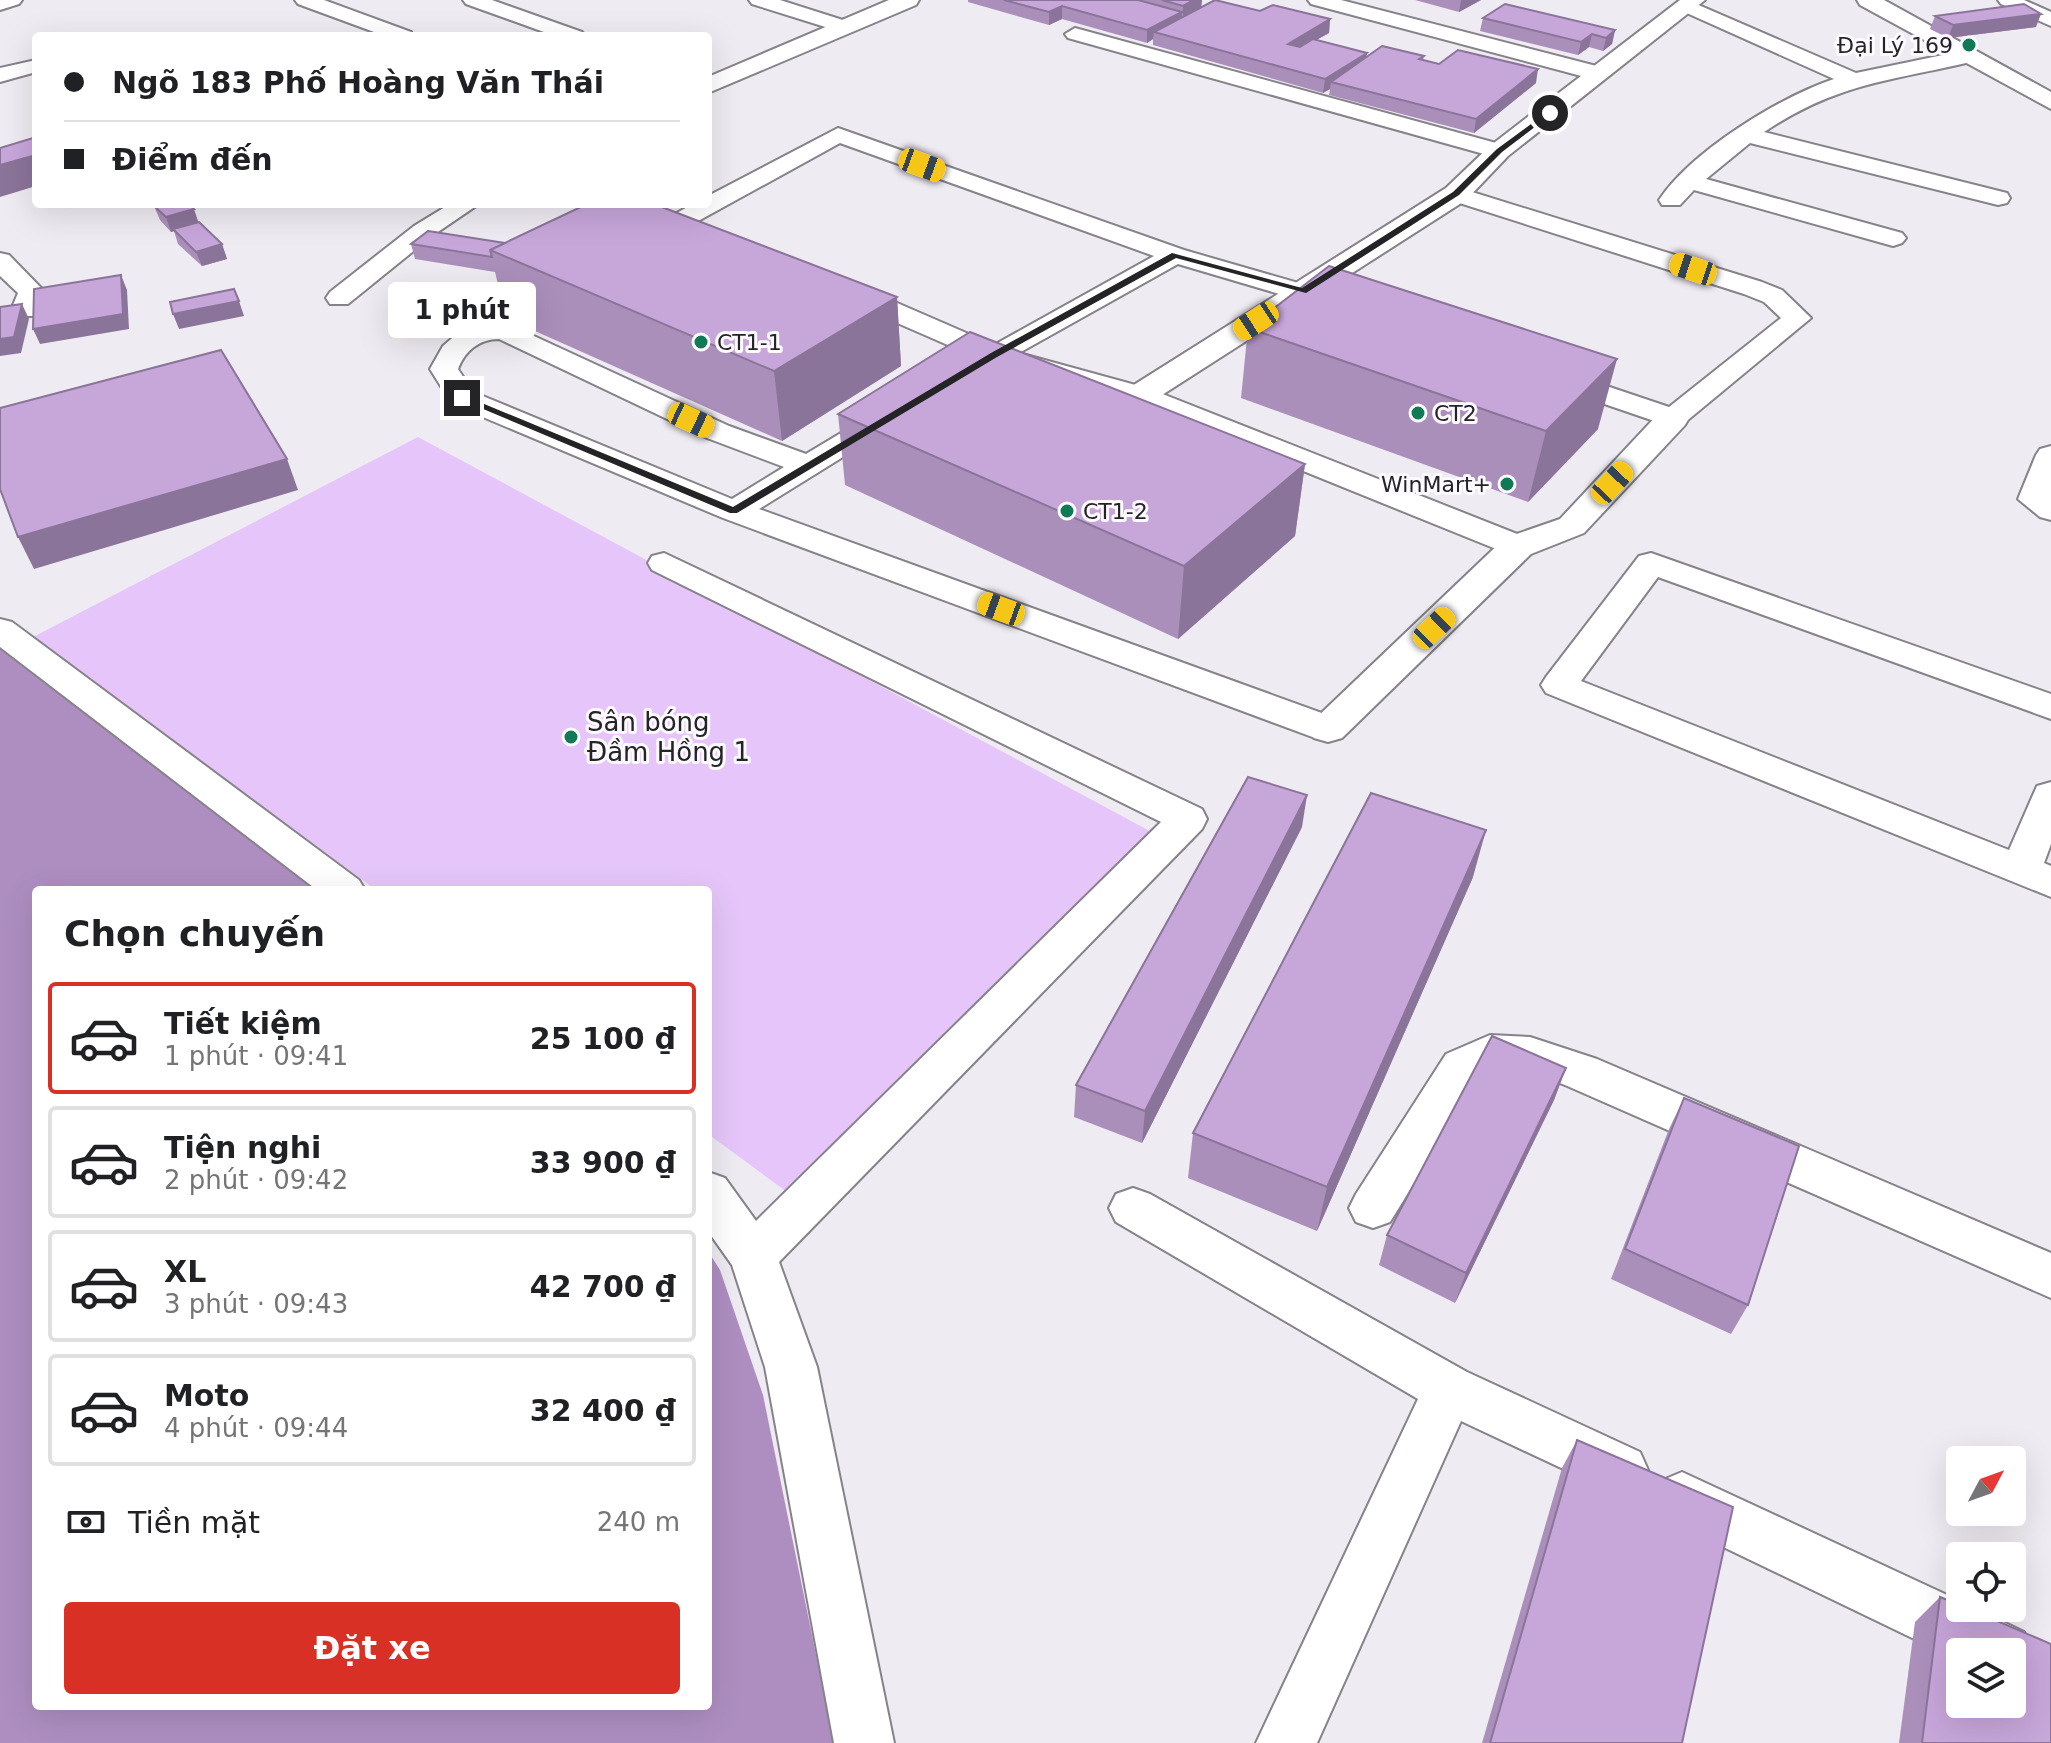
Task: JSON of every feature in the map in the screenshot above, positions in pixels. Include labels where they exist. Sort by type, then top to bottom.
[{"type":"street","points":[[712,83],[908,0]]},
{"type":"street","points":[[1868,0],[2051,102]]},
{"type":"street","points":[[1140,395],[1456,194],[1499,151],[1691,3]]},
{"type":"street","points":[[1328,729],[1518,546],[1572,526],[1673,418]]},
{"type":"lane","points":[[0,4],[12,0]]},
{"type":"lane","points":[[473,0],[564,32]]},
{"type":"lane","points":[[759,0],[842,26]]},
{"type":"lane","points":[[1318,0],[1600,74]]},
{"type":"lane","points":[[2008,0],[2051,20]]},
{"type":"lane","points":[[310,1],[393,32]]},
{"type":"lane","points":[[1691,3],[1856,81]]},
{"type":"lane","points":[[1075,34],[1499,151]]},
{"type":"lane","points":[[1671,200],[1688,181],[1747,135],[1808,97],[1856,81],[1967,56]]},
{"type":"lane","points":[[0,75],[32,67]]},
{"type":"lane","points":[[712,205],[838,135],[1175,255],[1362,311]]},
{"type":"lane","points":[[1747,135],[1998,198]]},
{"type":"lane","points":[[1688,181],[1893,238]]},
{"type":"lane","points":[[1456,194],[1753,288],[1785,304],[1797,318],[1673,418],[1525,367]]},
{"type":"lane","points":[[339,298],[423,231],[460,208]]},
{"type":"lane","points":[[615,257],[706,208]]},
{"type":"lane","points":[[684,220],[712,232]]},
{"type":"lane","points":[[954,379],[1175,255]]},
{"type":"lane","points":[[0,261],[32,292],[25,310]]},
{"type":"lane","points":[[575,279],[479,331],[446,360],[444,369],[462,398],[734,511],[1328,729]]},
{"type":"lane","points":[[825,281],[994,355],[1140,395],[1518,546]]},
{"type":"lane","points":[[479,331],[494,329],[505,332],[718,432],[807,465]]},
{"type":"lane","points":[[734,511],[914,402]]},
{"type":"lane","points":[[2051,455],[2034,499],[2051,510]]},
{"type":"lane","points":[[664,563],[1188,819],[753,1256]]},
{"type":"lane","points":[[2051,707],[1651,563],[1559,685],[2036,876],[2051,795]]},
{"type":"lane","points":[[0,630],[340,886]]},
{"type":"lane","points":[[1373,1208],[1462,1067],[1490,1053],[1530,1055],[1581,1072],[2051,1276]]},
{"type":"lane","points":[[712,1198],[753,1256],[791,1367],[864,1743]]},
{"type":"lane","points":[[1133,1208],[1449,1389],[1974,1638]]},
{"type":"lane","points":[[1286,1743],[1449,1389]]},
{"type":"lane","points":[[2026,1663],[2051,1675]]},
{"type":"shaded area","name":"Sân bóng Đầm Hồng 1","points":[[418,437],[1159,836],[787,1192],[712,1137],[712,886],[371,886],[33,637]]},
{"type":"shaded area","points":[[0,648],[313,886],[32,886],[32,1710],[712,1710],[712,1257],[720,1270],[763,1395],[834,1743],[0,1743]]},
{"type":"building","points":[[1004,0],[1138,0],[1182,12],[1147,30],[1062,6],[1049,12]]},
{"type":"building","points":[[1162,0],[1194,0],[1183,6]]},
{"type":"building","points":[[1215,0],[1260,11],[1273,5],[1330,19],[1288,44],[1300,47],[1313,39],[1367,53],[1325,79],[1154,32]]},
{"type":"building","points":[[1505,4],[1615,30],[1606,38],[1592,34],[1581,42],[1483,18]]},
{"type":"building","points":[[2024,4],[2041,14],[1953,25],[1935,16]]},
{"type":"building","points":[[1382,46],[1424,56],[1419,59],[1439,64],[1458,50],[1538,69],[1476,119],[1331,82]]},
{"type":"building","points":[[32,138],[32,156],[0,165],[0,148]]},
{"type":"building","points":[[156,208],[194,209],[166,217]]},
{"type":"building","points":[[579,208],[664,208],[897,297],[774,371],[490,250]]},
{"type":"building","points":[[199,222],[222,244],[196,252],[173,229]]},
{"type":"building","points":[[428,231],[505,243],[490,250],[492,257],[411,244]]},
{"type":"building","points":[[1329,266],[1617,359],[1546,431],[1248,328]]},
{"type":"building","points":[[121,275],[123,314],[33,329],[34,289]]},
{"type":"building","points":[[234,289],[239,301],[173,314],[170,302]]},
{"type":"building","points":[[22,304],[14,337],[0,339],[0,307]]},
{"type":"building","points":[[970,332],[1305,464],[1184,566],[838,414]]},
{"type":"building","points":[[221,350],[287,459],[18,537],[0,489],[0,408]]},
{"type":"building","points":[[1248,777],[1307,795],[1145,1111],[1076,1085]]},
{"type":"building","points":[[1371,793],[1486,830],[1327,1187],[1193,1133]]},
{"type":"building","points":[[1492,1036],[1566,1068],[1466,1273],[1387,1235]]},
{"type":"building","points":[[1684,1098],[1799,1146],[1748,1305],[1625,1249]]},
{"type":"building","points":[[1577,1440],[1733,1507],[1682,1743],[1490,1743]]},
{"type":"building","points":[[1940,1597],[1946,1599],[1946,1622],[2000,1622],[2051,1644],[2051,1743],[1922,1743]]},
{"type":"place","name":"Đại Lý 169","points":[[1969,45]]},
{"type":"place","name":"CT1-1","points":[[701,342]]},
{"type":"place","name":"CT2","points":[[1418,413]]},
{"type":"place","name":"WinMart+","points":[[1507,484]]},
{"type":"place","name":"CT1-2","points":[[1067,511]]},
{"type":"place","name":"Sân bóng Đầm Hồng 1","points":[[571,737]]},
{"type":"route","points":[[462,398],[734,511],[994,355],[1175,255],[1303,291],[1456,194],[1499,151],[1550,113]]}]
